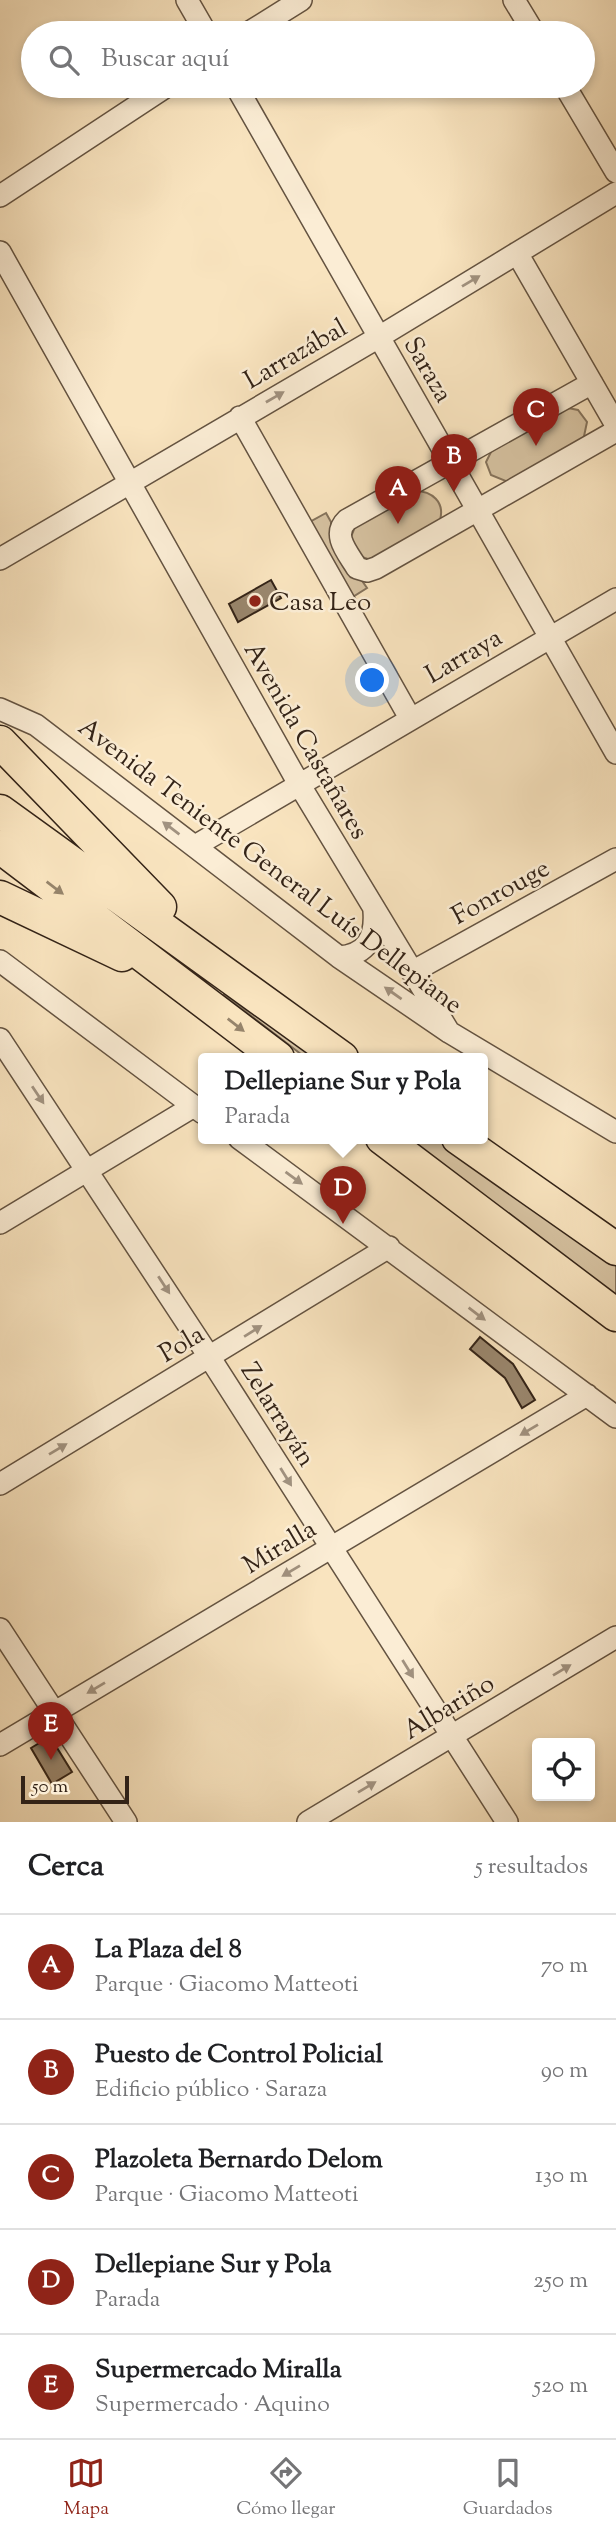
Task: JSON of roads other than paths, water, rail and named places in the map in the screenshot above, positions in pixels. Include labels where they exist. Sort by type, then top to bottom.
[{"type":"highway","points":[[0,742],[131,880],[259,1000]]},
{"type":"highway","points":[[0,811],[335,1053]]},
{"type":"highway","points":[[0,847],[272,1053]]},
{"type":"highway","points":[[0,897],[181,982]]},
{"type":"highway","points":[[390,1144],[616,1315]]},
{"type":"highway","points":[[467,1144],[616,1249]]},
{"type":"street","points":[[187,0],[199,21]]},
{"type":"street","points":[[267,21],[301,0]]},
{"type":"street","points":[[514,0],[527,21]]},
{"type":"street","points":[[0,196],[149,98]]},
{"type":"street","name":"Saraza","points":[[243,98],[616,752]]},
{"type":"street","points":[[572,98],[616,172]]},
{"type":"street","name":"Larrazábal","points":[[0,559],[379,337],[616,193]]},
{"type":"street","name":"Avenida Castañares","points":[[0,252],[299,784],[449,1032]]},
{"type":"street","points":[[517,253],[616,425]]},
{"type":"street","points":[[592,383],[347,520],[339,537],[357,568],[367,571],[376,568],[616,431]]},
{"type":"street","points":[[240,417],[410,718]]},
{"type":"street","name":"Larraya","points":[[195,846],[616,599]]},
{"type":"street","name":"Avenida Teniente General Luís Dellepiane","points":[[0,709],[36,725],[339,957],[449,1032],[487,1053]]},
{"type":"street","name":"Fonrouge","points":[[412,972],[616,859]]},
{"type":"street","points":[[339,957],[350,956],[368,944],[373,934],[374,911]]},
{"type":"street","points":[[0,1223],[88,1169],[198,1109],[1,964]]},
{"type":"street","name":"Zelarrayán","points":[[0,1039],[210,1357],[506,1822]]},
{"type":"street","name":"Avenida Teniente General Luís Dellepiane","points":[[488,1054],[610,1121]]},
{"type":"street","points":[[247,1144],[616,1416]]},
{"type":"street","name":"Pola","points":[[0,1484],[389,1247]]},
{"type":"street","name":"Miralla","points":[[0,1745],[587,1395]]},
{"type":"street","points":[[0,1629],[126,1822]]},
{"type":"street","name":"Albariño","points":[[308,1822],[616,1637]]},
{"type":"place","name":"Plazoleta Bernardo Delom","points":[[536,446]]},
{"type":"place","name":"Puesto de Control Policial","points":[[454,492]]},
{"type":"place","name":"La Plaza del 8","points":[[398,524]]},
{"type":"place","name":"Casa Leo","points":[[255,601]]},
{"type":"place","name":"Dellepiane Sur y Pola","points":[[343,1224]]},
{"type":"place","name":"Supermercado Miralla","points":[[51,1760]]}]
